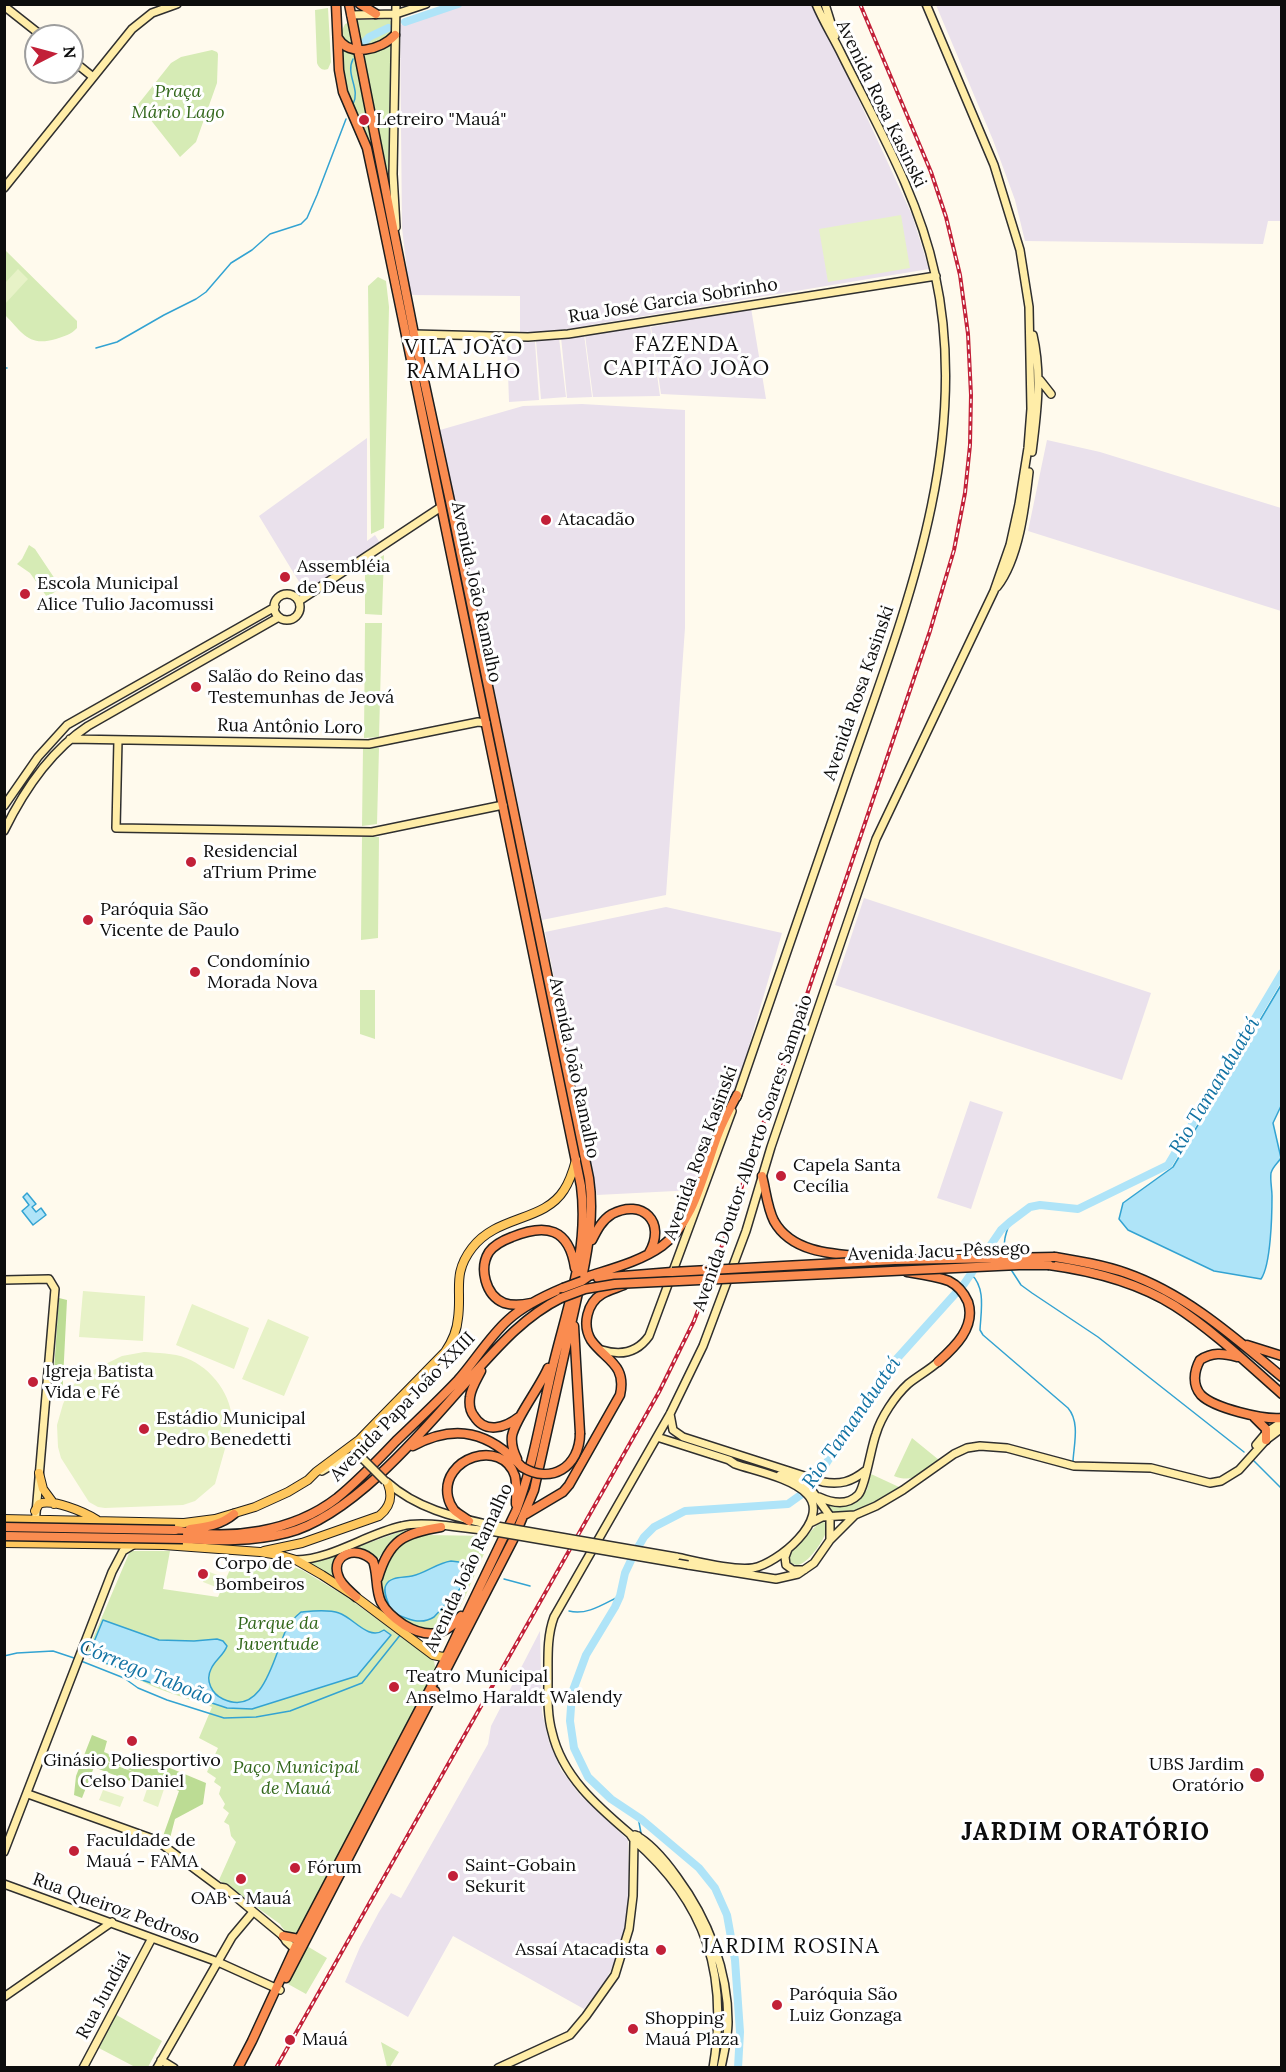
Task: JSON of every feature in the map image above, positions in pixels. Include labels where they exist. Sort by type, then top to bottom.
[{"type":"highway","name":"Avenida João Ramalho","points":[[278,1989],[288,1974],[299,1939],[450,1655],[469,1606],[516,1511],[532,1459],[556,1352],[580,1279],[584,1216],[576,1160],[369,156],[340,79],[336,4]]},
{"type":"highway","name":"Avenida João Ramalho","points":[[278,1989],[525,1514],[534,1490],[589,1245],[591,1204],[589,1178],[414,334],[349,4]]},
{"type":"highway","points":[[360,4],[376,14]]},
{"type":"highway","points":[[337,25],[345,17],[351,15]]},
{"type":"highway","points":[[338,37],[344,46],[357,51],[385,43],[395,35]]},
{"type":"highway","points":[[441,507],[450,501]]},
{"type":"highway","points":[[486,723],[493,730],[506,772]]},
{"type":"highway","points":[[503,805],[512,798]]},
{"type":"highway","points":[[534,1302],[513,1305],[495,1298],[490,1292],[484,1274],[486,1258],[494,1246],[533,1230],[552,1231],[560,1235],[570,1247],[580,1279],[649,1253],[672,1237],[686,1216],[719,1130],[738,1095]]},
{"type":"highway","points":[[762,1176],[774,1220],[787,1238],[807,1248],[895,1260]]},
{"type":"highway","points":[[589,1245],[604,1221],[614,1213],[631,1210],[645,1213],[655,1224],[654,1244],[649,1253]]},
{"type":"highway","name":"Avenida Jacu-Pêssego","points":[[563,1288],[580,1279],[615,1275],[895,1260],[1055,1257],[1103,1266],[1146,1281],[1197,1310],[1281,1377]]},
{"type":"highway","name":"Avenida Jacu-Pêssego","points":[[561,1298],[585,1289],[630,1283],[1049,1265],[1100,1275],[1160,1297],[1185,1313],[1281,1394]]},
{"type":"highway","points":[[894,1270],[949,1281],[961,1291],[969,1305],[969,1320],[963,1336],[938,1362]]},
{"type":"highway","points":[[525,1514],[563,1492],[569,1485],[620,1395],[622,1384],[620,1373],[612,1359],[589,1336],[586,1320],[592,1304],[602,1293],[630,1283]]},
{"type":"highway","name":"Avenida Papa João XXIII","points":[[4,1527],[175,1530],[203,1534],[257,1531],[284,1526],[317,1511],[358,1480],[457,1380],[508,1320],[534,1302],[563,1288]]},
{"type":"highway","name":"Avenida Papa João XXIII","points":[[4,1536],[235,1541],[255,1539],[302,1528],[322,1518],[352,1496],[407,1449],[487,1359],[525,1321],[561,1298]]},
{"type":"highway","points":[[407,1449],[431,1436],[442,1433],[462,1433],[495,1444],[529,1471],[546,1474],[562,1470],[575,1458],[580,1442],[573,1316]]},
{"type":"highway","points":[[1241,1343],[1281,1356]]},
{"type":"highway","points":[[520,1465],[513,1450],[514,1428],[541,1384],[556,1352]]},
{"type":"highway","points":[[1239,1357],[1224,1353],[1207,1356],[1200,1360],[1195,1371],[1195,1383],[1200,1394],[1207,1399],[1251,1415],[1281,1420]]},
{"type":"highway","points":[[487,1359],[470,1396],[472,1413],[480,1424],[494,1428],[505,1426],[522,1415]]},
{"type":"highway","points":[[1251,1415],[1264,1425],[1266,1436]]},
{"type":"highway","points":[[469,1521],[452,1507],[447,1486],[453,1471],[461,1463],[475,1456],[491,1455],[501,1459],[511,1468],[516,1485],[516,1511]]},
{"type":"highway","points":[[175,1530],[217,1524],[226,1521],[234,1514]]},
{"type":"highway","points":[[377,1582],[387,1556],[402,1538],[412,1532],[441,1527]]},
{"type":"highway","points":[[356,1598],[338,1576],[338,1564],[348,1553],[358,1551],[370,1558],[374,1565],[382,1605],[394,1623],[411,1634],[446,1631],[469,1606]]},
{"type":"highway","points":[[283,1936],[299,1939]]},
{"type":"highway","points":[[238,2067],[278,1989]]},
{"type":"highway","points":[[243,2067],[254,2048],[278,1989]]},
{"type":"main road","points":[[4,188],[132,29],[157,10],[177,4]]},
{"type":"main road","name":"Avenida João Ramalho","points":[[396,4],[393,174],[398,247]]},
{"type":"main road","points":[[351,15],[396,14],[426,4]]},
{"type":"main road","name":"Avenida Rosa Kasinski","points":[[600,1348],[617,1353],[632,1351],[639,1348],[649,1336],[721,1144],[895,637],[931,514],[938,475],[947,382],[944,325],[928,243],[895,159],[816,4]]},
{"type":"main road","points":[[825,4],[838,48]]},
{"type":"main road","name":"Avenida Doutor Alberto Soares Sampaio","points":[[926,4],[984,138],[1007,204],[1024,272],[1037,349],[1038,396],[1025,504],[1016,542],[1002,581],[994,591]]},
{"type":"main road","points":[[4,6],[27,24]]},
{"type":"main road","points":[[84,70],[93,77]]},
{"type":"main road","name":"Rua José Garcia Sobrinho","points":[[414,334],[528,337],[568,334],[936,276]]},
{"type":"main road","name":"Avenida Doutor Alberto Soares Sampaio","points":[[634,1837],[585,1794],[559,1755],[548,1711],[550,1631],[554,1617],[670,1414],[703,1346],[746,1231],[762,1176],[876,839],[994,591],[1009,551],[1023,483],[1031,409],[1031,324]]},
{"type":"main road","points":[[1031,375],[1038,396],[1031,409]]},
{"type":"main road","points":[[1039,378],[1051,394]]},
{"type":"main road","points":[[299,601],[441,507]]},
{"type":"main road","points":[[1009,551],[1016,542],[1015,522]]},
{"type":"main road","points":[[4,806],[39,757],[72,722],[274,607],[278,598],[284,594],[291,594],[299,601],[300,609],[295,617],[288,620],[279,617],[274,607]]},
{"type":"main road","points":[[4,831],[31,783],[70,739],[83,729],[279,617]]},
{"type":"main road","points":[[72,722],[78,724],[91,739]]},
{"type":"main road","name":"Rua Antônio Loro","points":[[70,739],[369,744],[478,722],[486,723]]},
{"type":"main road","points":[[63,729],[70,739]]},
{"type":"main road","points":[[118,740],[116,828],[372,832],[503,805]]},
{"type":"main road","name":"Avenida Papa João XXIII","points":[[4,1519],[35,1515],[98,1521],[184,1523],[215,1519],[272,1500],[311,1478],[359,1440],[445,1352],[454,1335],[458,1318],[459,1277],[473,1246],[497,1227],[552,1204],[567,1185],[576,1160]]},
{"type":"main road","points":[[4,1280],[50,1279],[55,1293],[35,1515],[36,1543]]},
{"type":"main road","points":[[812,1494],[835,1502],[846,1502],[852,1500],[861,1491],[878,1428],[909,1384],[938,1362]]},
{"type":"main road","points":[[670,1414],[673,1430],[683,1437],[800,1482],[830,1516],[830,1540]]},
{"type":"main road","points":[[311,1478],[344,1457],[355,1456],[363,1459],[401,1495],[422,1506],[490,1528],[776,1579],[792,1577],[805,1570],[814,1563],[830,1540],[855,1515],[899,1493],[954,1454],[967,1448],[980,1446],[1007,1448],[1074,1466],[1151,1468],[1206,1483],[1221,1481],[1234,1473],[1236,1467],[1281,1420]]},
{"type":"main road","points":[[1266,1436],[1281,1428]]},
{"type":"main road","points":[[657,1437],[729,1460],[744,1462],[800,1482],[838,1483],[851,1480],[865,1471]]},
{"type":"main road","points":[[39,1473],[43,1489],[56,1505]]},
{"type":"main road","points":[[260,1552],[295,1545],[379,1516],[390,1502],[386,1482]]},
{"type":"main road","points":[[812,1494],[812,1522]]},
{"type":"main road","points":[[35,1515],[43,1502],[82,1511],[98,1521]]},
{"type":"main road","points":[[296,1560],[320,1556],[401,1526],[417,1524],[490,1528],[752,1568],[772,1560],[812,1522],[830,1516],[855,1515]]},
{"type":"main road","points":[[4,1543],[110,1544],[260,1552],[296,1560],[394,1623]]},
{"type":"main road","points":[[110,1544],[116,1549],[118,1557]]},
{"type":"main road","points":[[4,1852],[118,1557],[133,1545]]},
{"type":"main road","points":[[789,1546],[785,1554],[786,1565],[793,1570],[805,1570]]},
{"type":"main road","points":[[411,1634],[433,1655],[440,1670]]},
{"type":"main road","points":[[433,1655],[450,1655]]},
{"type":"main road","points":[[27,1794],[156,1840],[219,1887],[225,1888],[283,1936],[297,1951]]},
{"type":"main road","points":[[634,1837],[670,1876],[687,1899],[706,1940],[718,2000],[718,2028],[713,2067]]},
{"type":"main road","points":[[498,2067],[570,2035],[615,1975],[631,1918],[634,1837]]},
{"type":"main road","points":[[634,1837],[671,1869],[688,1892],[700,1913],[717,1955],[726,1990],[728,2024],[722,2067]]},
{"type":"main road","points":[[634,1862],[640,1854],[650,1855]]},
{"type":"main road","name":"Rua Queiroz Pedroso","points":[[4,1884],[218,1962],[278,1989]]},
{"type":"main road","points":[[174,2067],[159,2064],[232,1937],[253,1912]]},
{"type":"main road","points":[[4,1997],[111,1922]]},
{"type":"main road","name":"Rua Jundiaí","points":[[83,2067],[152,1938]]},
{"type":"shaded area","points":[[464,4],[815,5],[912,215],[929,269],[542,333],[520,332],[520,296],[410,295],[402,228],[400,25]]},
{"type":"shaded area","points":[[936,5],[1281,5],[1281,221],[1268,221],[1263,244],[1025,241],[1015,200],[993,140]]},
{"type":"shaded area","points":[[751,308],[766,399],[661,394],[651,327]]},
{"type":"shaded area","points":[[650,325],[660,396],[593,397],[585,335]]},
{"type":"shaded area","points":[[584,334],[592,397],[567,398],[561,337]]},
{"type":"shaded area","points":[[559,338],[566,397],[541,399],[536,341]]},
{"type":"shaded area","points":[[535,342],[539,400],[509,402],[507,343]]},
{"type":"shaded area","points":[[582,404],[685,410],[685,628],[666,895],[542,920],[440,430],[523,406]]},
{"type":"shaded area","points":[[367,438],[367,541],[375,535],[380,543],[309,591],[304,590],[259,516]]},
{"type":"shaded area","points":[[1047,440],[1100,452],[1281,508],[1281,611],[1028,531]]},
{"type":"shaded area","points":[[864,898],[1151,993],[1122,1080],[835,985]]},
{"type":"shaded area","points":[[666,907],[782,933],[744,1063],[695,1190],[597,1195],[545,932]]},
{"type":"shaded area","points":[[970,1101],[1003,1112],[971,1209],[937,1198]]},
{"type":"shaded area","points":[[540,1631],[542,1712],[549,1742],[561,1770],[580,1795],[628,1840],[629,1895],[627,1922],[621,1949],[605,1982],[584,2009],[453,1936],[408,2017],[345,1982],[379,1912],[391,1893],[401,1898],[488,1744],[491,1726]]},
{"type":"green space","points":[[328,8],[331,62],[328,69],[324,70],[317,63],[315,10]]},
{"type":"green space","points":[[389,19],[392,22],[390,187],[381,194],[345,90],[339,37],[345,24],[356,20]]},
{"type":"green space","name":"Praça Mário Lago","points":[[212,50],[218,54],[217,83],[196,142],[180,157],[150,119],[136,107],[171,63],[181,57]]},
{"type":"green space","points":[[901,215],[910,268],[828,282],[819,229]]},
{"type":"green space","points":[[4,249],[77,321],[75,330],[56,339],[32,340],[5,315]]},
{"type":"green space","points":[[18,269],[28,279],[5,304],[5,283]]},
{"type":"green space","points":[[378,277],[386,281],[389,307],[384,528],[371,534],[368,286]]},
{"type":"green space","points":[[29,545],[35,549],[61,588],[47,597],[30,573],[17,564]]},
{"type":"green space","points":[[384,555],[382,615],[365,614],[365,566]]},
{"type":"green space","points":[[365,623],[382,623],[379,737],[364,738]]},
{"type":"green space","points":[[363,748],[379,748],[377,824],[362,826]]},
{"type":"green space","points":[[362,837],[379,837],[378,938],[361,940]]},
{"type":"green space","points":[[360,990],[375,990],[375,1039],[360,1034]]},
{"type":"green space","points":[[83,1291],[145,1296],[143,1341],[79,1337]]},
{"type":"green space","points":[[59,1298],[67,1300],[62,1400],[52,1399]]},
{"type":"green space","points":[[192,1304],[249,1328],[234,1369],[176,1345]]},
{"type":"green space","points":[[268,1319],[309,1337],[284,1396],[242,1379]]},
{"type":"green space","name":"Estádio Municipal Pedro Benedetti","points":[[144,1352],[186,1358],[212,1376],[225,1393],[232,1424],[215,1484],[195,1501],[183,1505],[98,1507],[89,1502],[61,1458],[57,1425],[63,1404],[71,1387],[85,1374],[122,1356]]},
{"type":"green space","points":[[912,1438],[939,1460],[913,1478],[894,1476]]},
{"type":"green space","points":[[871,1474],[899,1487],[886,1498],[858,1511],[831,1512],[823,1502],[854,1502],[867,1490]]},
{"type":"green space","points":[[820,1522],[828,1526],[811,1556],[796,1565],[788,1560],[789,1553]]},
{"type":"green space","points":[[408,1529],[389,1543],[376,1562],[366,1552],[352,1549],[334,1563],[336,1581],[324,1571],[308,1564]]},
{"type":"green space","points":[[425,1535],[492,1536],[457,1612],[445,1626],[436,1630],[414,1625],[396,1615],[380,1590],[384,1569],[404,1540]]},
{"type":"green space","points":[[130,1551],[170,1551],[163,1589],[218,1597],[235,1558],[288,1565],[302,1570],[347,1597],[434,1661],[436,1671],[298,1932],[287,1932],[280,1924],[219,1880],[236,1842],[231,1836],[229,1825],[224,1822],[229,1813],[223,1808],[225,1804],[219,1794],[221,1787],[214,1782],[216,1778],[207,1772],[218,1748],[199,1738],[212,1707],[156,1688],[130,1673],[85,1657]]},
{"type":"green space","points":[[207,1571],[225,1578],[221,1589],[203,1582]]},
{"type":"green space","points":[[92,1735],[107,1741],[104,1752],[141,1768],[146,1758],[206,1783],[203,1804],[175,1819],[169,1842],[162,1839],[179,1791],[150,1778],[146,1787],[96,1768],[99,1759],[144,1776],[98,1757],[82,1798],[74,1795],[76,1776]]},
{"type":"green space","points":[[150,1780],[165,1786],[158,1807],[143,1801]]},
{"type":"green space","points":[[103,1790],[124,1797],[120,1807],[99,1800]]},
{"type":"green space","points":[[307,1946],[327,1958],[306,1994],[288,1984]]},
{"type":"green space","points":[[113,2013],[162,2041],[148,2067],[135,2067],[95,2046]]},
{"type":"green space","points":[[381,2042],[399,2052],[390,2067],[387,2067]]},
{"type":"water","points":[[1281,985],[1281,1106],[1273,1123],[1281,1158],[1271,1173],[1270,1239],[1267,1263],[1261,1279],[1214,1271],[1128,1230],[1119,1219],[1123,1203],[1173,1167]]},
{"type":"water","points":[[27,1193],[36,1204],[32,1207],[36,1212],[41,1208],[46,1215],[33,1225],[22,1211],[29,1205],[23,1197]]},
{"type":"water","points":[[451,1561],[468,1566],[469,1579],[434,1617],[418,1621],[392,1612],[385,1591],[388,1582],[417,1575]]},
{"type":"water","points":[[301,1612],[335,1612],[367,1631],[378,1633],[384,1630],[391,1635],[357,1676],[252,1709],[227,1708],[136,1678],[130,1672],[89,1657],[103,1620],[159,1640],[217,1639],[223,1641],[227,1646],[211,1669],[209,1682],[219,1697],[237,1703],[248,1700],[258,1692],[272,1668],[287,1627]]},
{"type":"waterway","points":[[405,22],[458,4]]},
{"type":"waterway","points":[[363,44],[369,37],[388,28]]},
{"type":"waterway","points":[[353,59],[351,65],[355,93],[353,104]]},
{"type":"waterway","points":[[96,348],[117,342],[196,299],[206,292],[231,263],[252,250],[270,234],[301,224],[307,218],[317,195],[346,119]]},
{"type":"waterway","name":"Rio Tamanduateí","points":[[738,2068],[740,2032],[735,1960],[727,1915],[715,1888],[699,1868],[641,1819],[611,1799],[588,1777],[574,1748],[570,1721],[572,1693],[586,1655],[620,1596],[625,1573],[634,1554],[644,1537],[654,1527],[685,1511],[788,1504],[802,1494],[820,1473],[884,1373],[964,1284],[1001,1230],[1030,1207],[1040,1205],[1078,1209],[1168,1165],[1282,973]]},
{"type":"waterway","points":[[1006,1254],[1004,1242],[1010,1222]]},
{"type":"waterway","points":[[1010,1268],[1021,1285],[1098,1337],[1244,1452]]},
{"type":"waterway","points":[[971,1274],[981,1293],[980,1330],[983,1335],[1068,1408],[1072,1414],[1075,1426],[1073,1461]]},
{"type":"waterway","points":[[1254,1461],[1282,1489]]},
{"type":"waterway","name":"Córrego Taboão","points":[[504,1579],[530,1586]]},
{"type":"waterway","points":[[569,1611],[589,1610],[620,1596]]},
{"type":"waterway","name":"Córrego Taboão","points":[[81,1661],[124,1678],[138,1688],[167,1700],[224,1718],[256,1717],[290,1711],[362,1683],[401,1634]]},
{"type":"waterway","name":"Córrego Taboão","points":[[4,1656],[53,1651],[77,1659]]},
{"type":"waterway","points":[[638,1817],[641,1833]]},
{"type":"railway","points":[[276,2068],[659,1392],[694,1321],[714,1269],[930,631],[954,550],[965,493],[970,445],[971,395],[968,334],[960,275],[946,217],[931,172],[860,4]]},
{"type":"place","name":"Letreiro \"Mauá\"","points":[[364,120]]},
{"type":"place","name":"Atacadão","points":[[546,520]]},
{"type":"place","name":"Assembléia de Deus","points":[[285,577]]},
{"type":"place","name":"Escola Municipal Alice Tulio Jacomussi","points":[[25,594]]},
{"type":"place","name":"Salão do Reino das Testemunhas de Jeová","points":[[196,687]]},
{"type":"place","name":"Residencial aTrium Prime","points":[[191,862]]},
{"type":"place","name":"Paróquia São Vicente de Paulo","points":[[88,920]]},
{"type":"place","name":"Condomínio Morada Nova","points":[[195,972]]},
{"type":"place","name":"Capela Santa Cecília","points":[[781,1176]]},
{"type":"place","name":"Igreja Batista Vida e Fé","points":[[33,1382]]},
{"type":"place","name":"Estádio Municipal Pedro Benedetti","points":[[144,1429]]},
{"type":"place","name":"Corpo de Bombeiros","points":[[203,1574]]},
{"type":"place","name":"Teatro Municipal Anselmo Haraldt Walendy","points":[[394,1687]]},
{"type":"place","name":"Ginásio Poliesportivo Celso Daniel","points":[[132,1741]]},
{"type":"place","name":"UBS Jardim Oratório","points":[[1257,1775]]},
{"type":"place","name":"Faculdade de Mauá - FAMA","points":[[74,1851]]},
{"type":"place","name":"Fórum","points":[[295,1868]]},
{"type":"place","name":"Saint-Gobain Sekurit","points":[[453,1876]]},
{"type":"place","name":"OAB - Mauá","points":[[241,1879]]},
{"type":"place","name":"Assaí Atacadista","points":[[661,1950]]},
{"type":"place","name":"Paróquia São Luiz Gonzaga","points":[[777,2005]]},
{"type":"place","name":"Shopping Mauá Plaza","points":[[633,2029]]},
{"type":"place","name":"Mauá","points":[[290,2040]]},
{"type":"district","name":"FAZENDA CAPITÃO JOÃO","points":[[687,357]]},
{"type":"district","name":"VILA JOÃO RAMALHO","points":[[464,360]]},
{"type":"district","name":"JARDIM ORATÓRIO","points":[[1086,1833]]},
{"type":"district","name":"JARDIM ROSINA","points":[[791,1947]]},
{"type":"park label","name":"Parque da Juventude","points":[[278,1634]]},
{"type":"park label","name":"Paço Municipal de Mauá","points":[[296,1778]]}]
